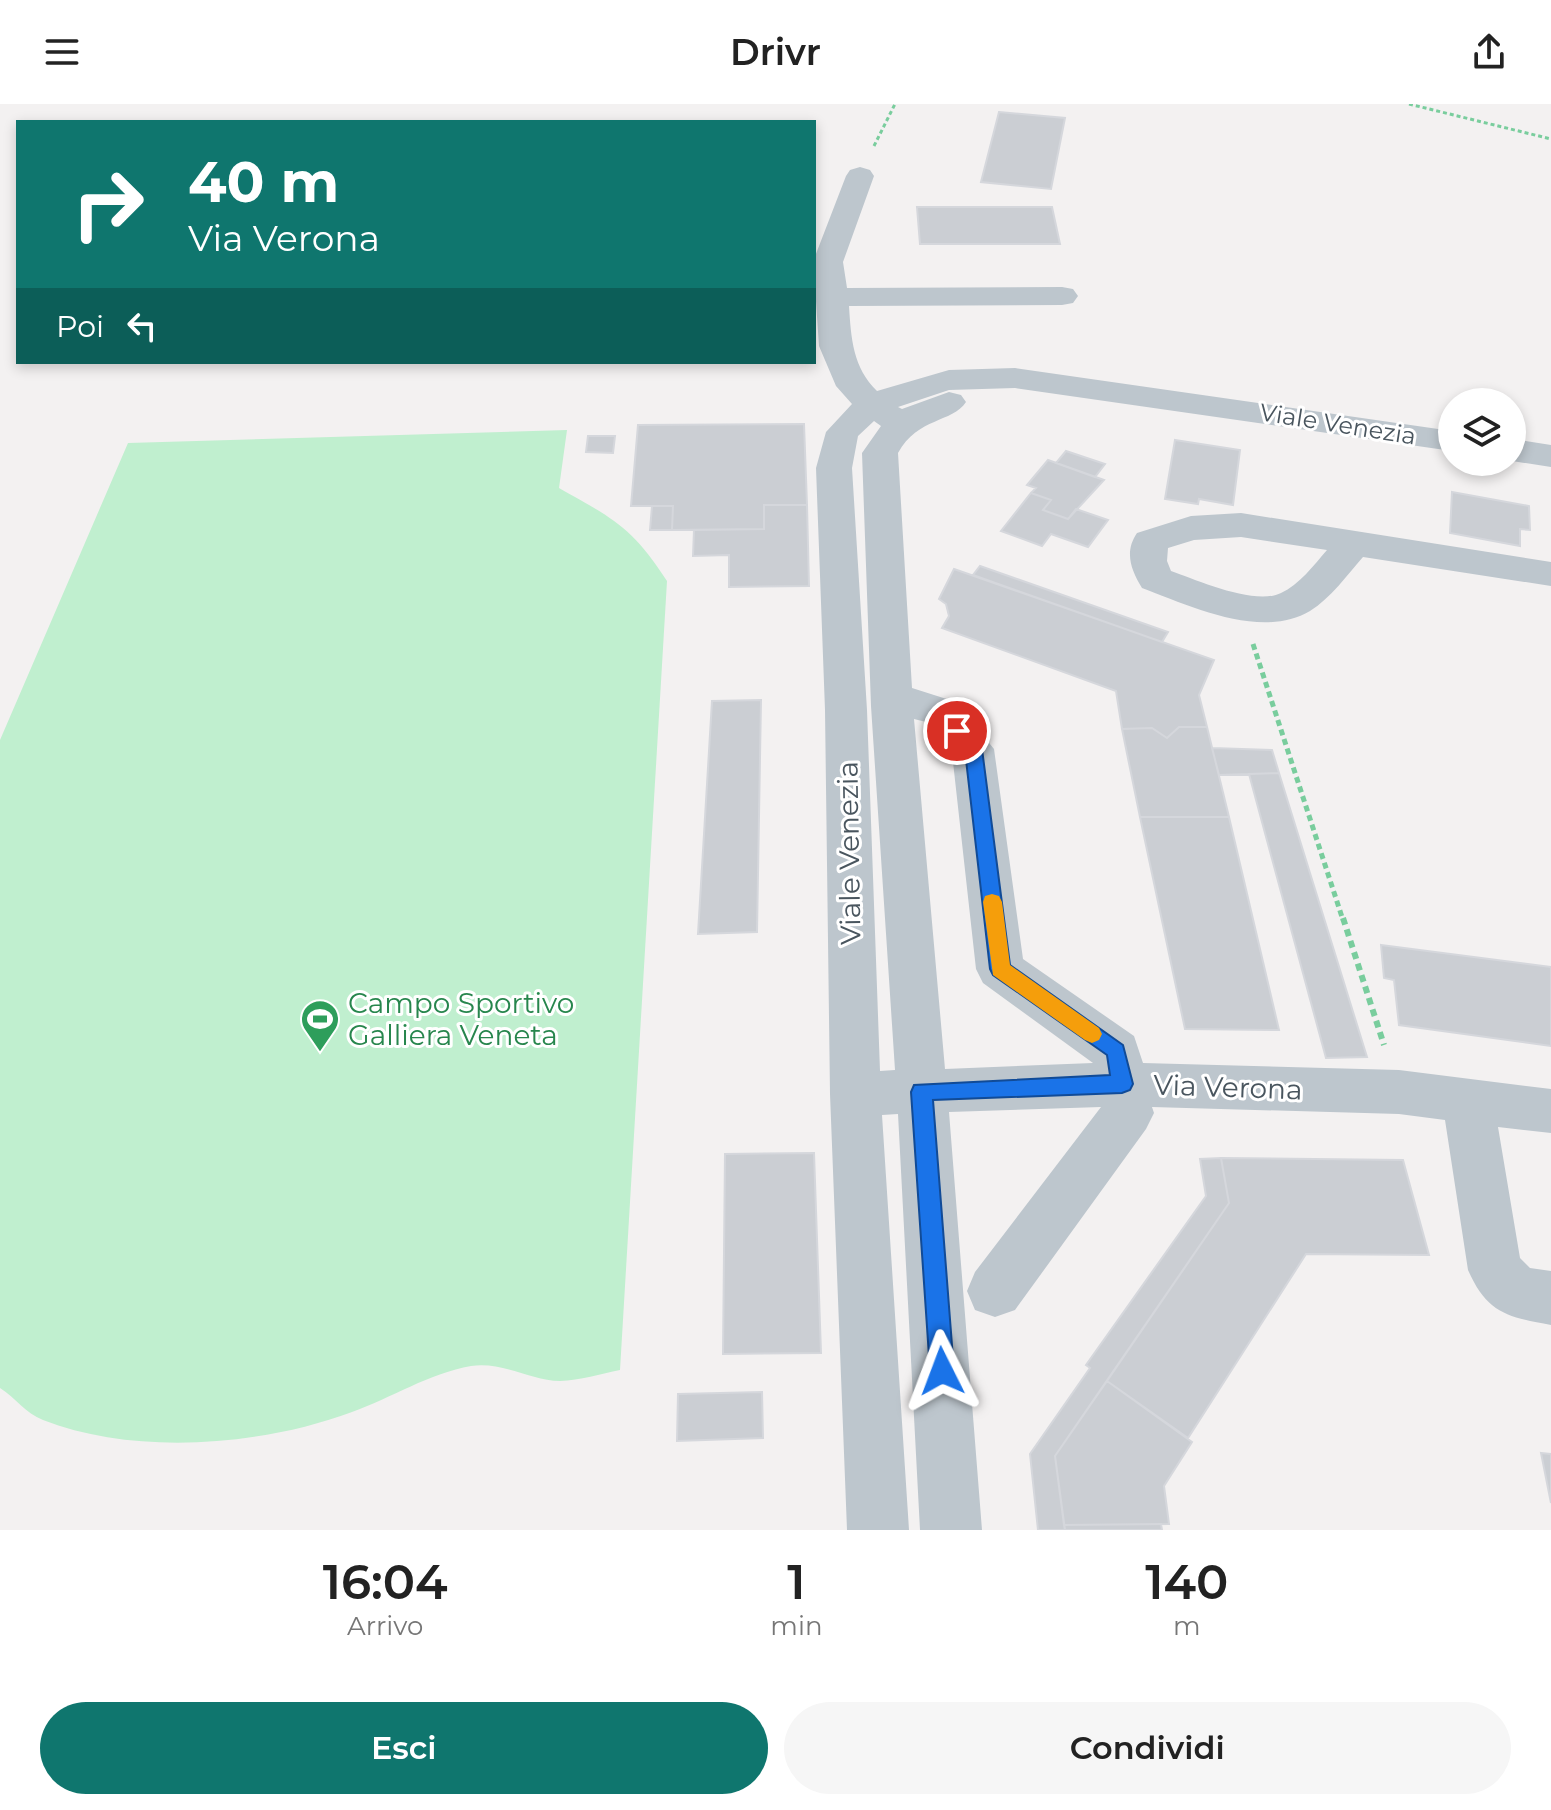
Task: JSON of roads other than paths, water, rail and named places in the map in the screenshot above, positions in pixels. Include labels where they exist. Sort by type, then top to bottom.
[{"type":"street","points":[[860,176],[828,262],[835,346],[853,386],[886,414]]},
{"type":"street","points":[[833,297],[1062,296]]},
{"type":"street","name":"Viale Venezia","points":[[878,1530],[855,1094],[846,710],[834,468],[841,434],[886,414],[965,396],[1082,388],[1438,439]]},
{"type":"street","name":"Viale Venezia","points":[[886,414],[890,433],[880,453],[892,697],[937,1293],[951,1530]]},
{"type":"street","points":[[1526,452],[1551,456]]},
{"type":"street","points":[[1354,544],[1293,604],[1258,609],[1156,579],[1148,561],[1150,541],[1191,528],[1241,525],[1551,574]]},
{"type":"street","points":[[892,697],[941,712],[973,749],[1000,969],[1116,1051],[1128,1113],[995,1291]]},
{"type":"street","name":"Via Verona","points":[[855,1094],[1122,1084],[1399,1092],[1551,1111]]},
{"type":"street","points":[[1468,1101],[1495,1270],[1515,1292],[1551,1298]]},
{"type":"place","name":"Campo Sportivo Galliera Veneta","points":[[320,1053]]}]
